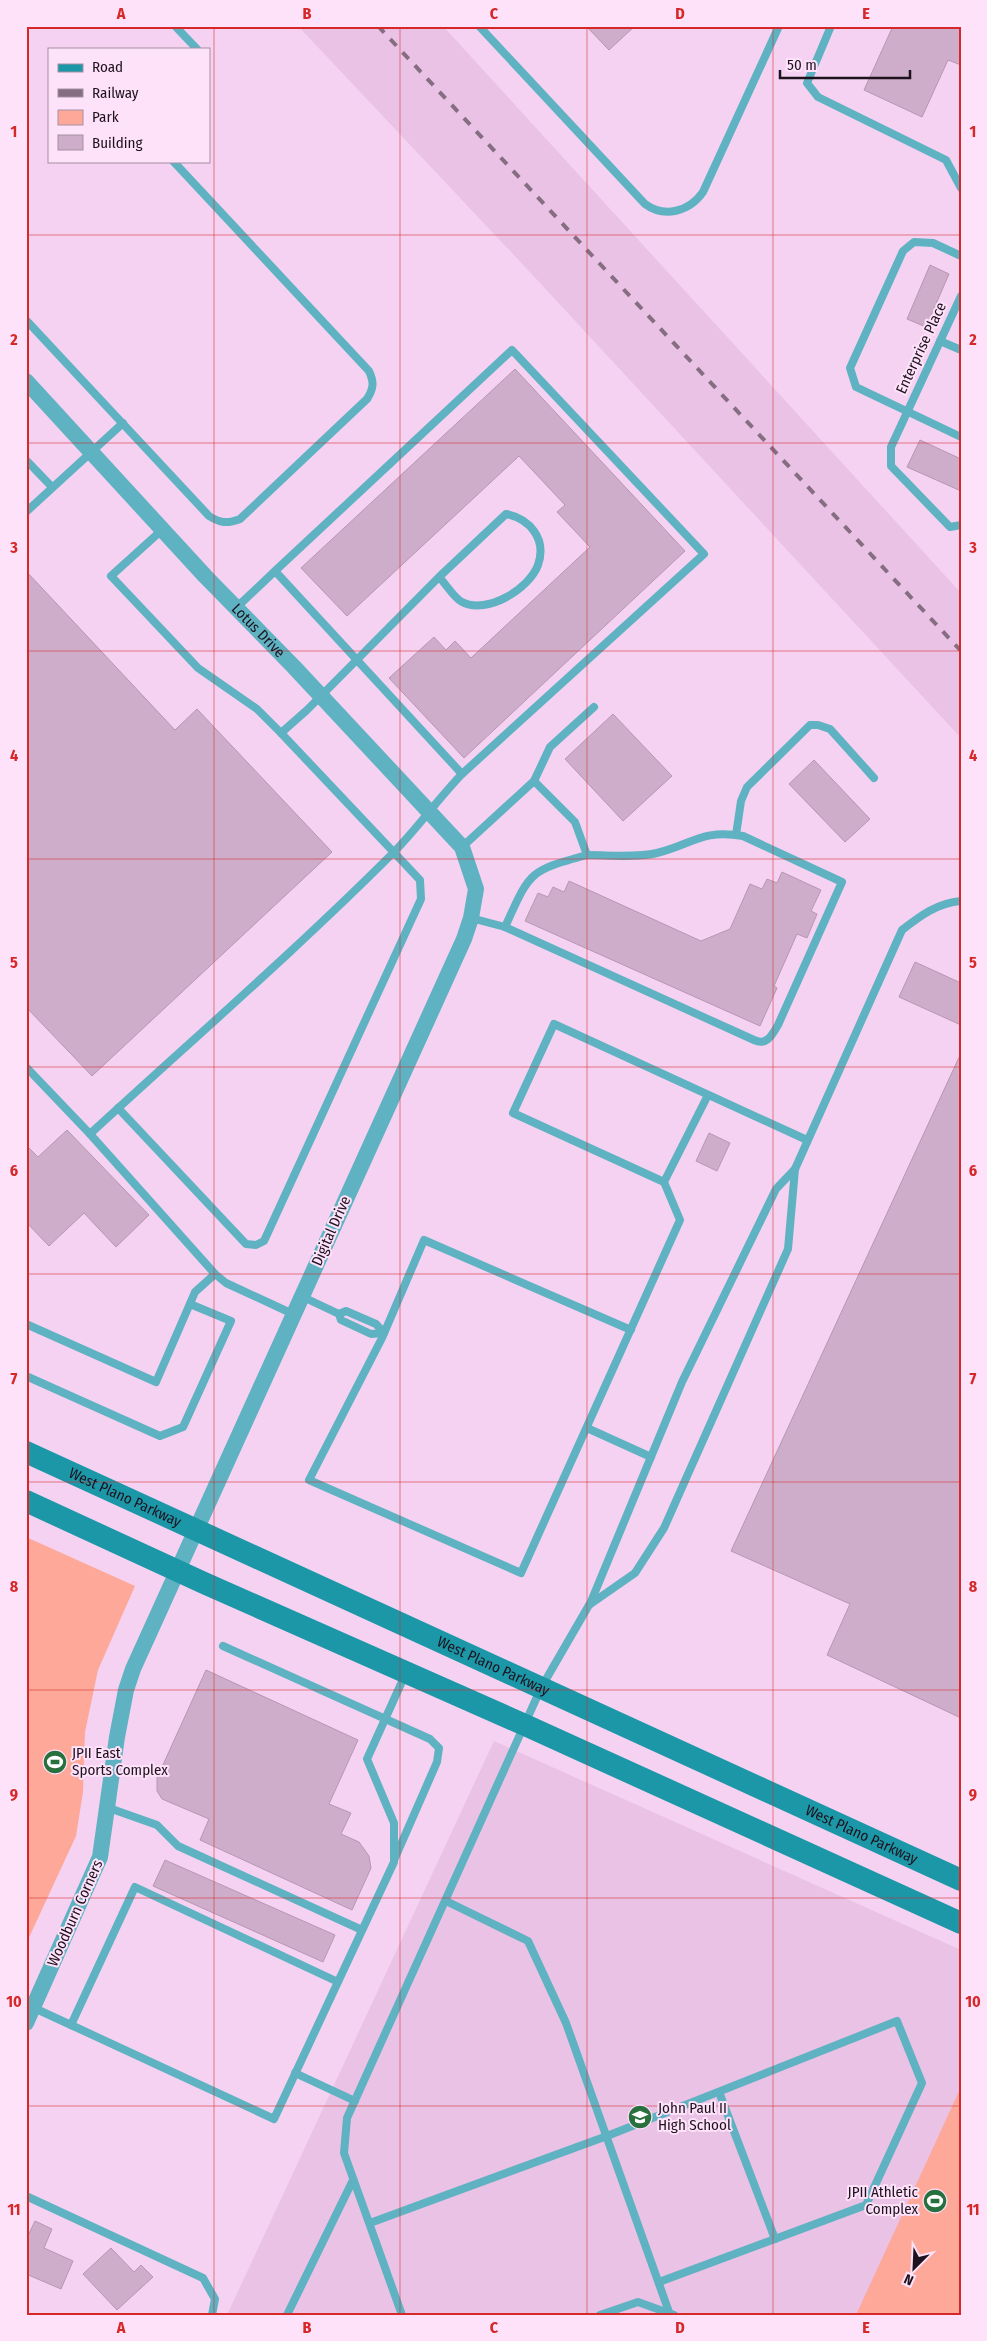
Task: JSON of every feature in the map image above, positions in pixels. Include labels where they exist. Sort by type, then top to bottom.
[{"type":"main road","name":"West Plano Parkway","points":[[26,1452],[961,1880]]},
{"type":"main road","points":[[26,1501],[178,1571],[960,1921]]},
{"type":"street","name":"Lotus Drive","points":[[26,381],[462,847],[476,890]]},
{"type":"street","name":"Digital Drive","points":[[178,1571],[456,957],[471,918],[476,890]]},
{"type":"street","name":"Woodburn Corners","points":[[26,2023],[30,2006],[100,1857],[126,1690],[133,1668],[178,1571]]},
{"type":"lane","points":[[175,26],[196,48]]},
{"type":"lane","points":[[479,26],[645,204],[652,209],[668,213],[692,204],[703,192],[779,26]]},
{"type":"lane","points":[[832,26],[807,82],[818,97],[946,160],[961,188]]},
{"type":"lane","points":[[26,320],[209,516],[219,522],[230,523],[240,519],[367,399],[374,381],[369,371],[174,162]]},
{"type":"lane","points":[[907,412],[856,386],[850,368],[903,251],[914,242],[933,243],[961,256]]},
{"type":"lane","name":"Enterprise Place","points":[[961,296],[890,447],[891,466],[950,527],[961,525]]},
{"type":"lane","points":[[940,341],[961,350]]},
{"type":"lane","points":[[90,1134],[189,1045],[393,853],[462,774],[704,554],[512,350],[237,608]]},
{"type":"lane","name":"Enterprise Place","points":[[907,412],[961,437]]},
{"type":"lane","points":[[26,512],[123,423]]},
{"type":"lane","points":[[26,460],[52,487]]},
{"type":"lane","points":[[281,733],[321,696],[439,577],[506,514],[518,517],[530,524],[538,536],[538,564],[531,576],[504,599],[483,605],[461,602],[439,577]]},
{"type":"lane","points":[[118,1108],[246,1244],[256,1245],[264,1241],[421,899],[420,880],[258,709],[198,668],[111,576],[163,528]]},
{"type":"lane","points":[[275,571],[462,774]]},
{"type":"lane","points":[[462,847],[534,782],[550,746],[594,706]]},
{"type":"lane","points":[[736,835],[742,801],[747,788],[810,725],[818,725],[830,729],[874,778]]},
{"type":"lane","points":[[534,782],[575,822],[587,855]]},
{"type":"lane","points":[[471,918],[505,926],[760,1043],[767,1041],[778,1025],[842,882],[743,836],[709,834],[657,853],[645,855],[587,855],[540,869],[531,876],[505,926]]},
{"type":"lane","points":[[589,1605],[635,1573],[664,1528],[788,1249],[795,1168],[902,930],[921,915],[940,905],[961,901]]},
{"type":"lane","points":[[631,1330],[424,1240],[384,1333],[309,1480],[521,1573],[587,1428],[631,1330],[680,1220],[664,1182],[513,1113],[554,1024],[807,1140]]},
{"type":"lane","points":[[26,1067],[90,1134],[214,1274],[226,1283],[293,1314]]},
{"type":"lane","points":[[664,1182],[708,1094]]},
{"type":"lane","points":[[402,2315],[344,2152],[347,2118],[541,1688],[589,1605],[682,1382],[776,1189],[795,1168]]},
{"type":"lane","points":[[26,1324],[156,1382],[195,1292],[214,1274]]},
{"type":"lane","points":[[301,1296],[339,1314],[346,1311],[376,1324],[384,1333]]},
{"type":"lane","points":[[26,1376],[160,1436],[183,1427],[230,1321],[190,1304]]},
{"type":"lane","points":[[587,1428],[651,1457]]},
{"type":"lane","points":[[30,2006],[274,2119],[394,1862],[437,1762],[439,1748],[430,1740],[223,1646]]},
{"type":"lane","points":[[394,1862],[394,1823],[367,1759],[406,1673]]},
{"type":"lane","points":[[109,1808],[157,1825],[178,1846],[362,1930]]},
{"type":"lane","points":[[71,2025],[135,1888],[338,1982]]},
{"type":"lane","points":[[446,1901],[528,1941],[566,2023],[670,2314]]},
{"type":"lane","points":[[370,2223],[607,2136],[897,2021],[922,2083],[866,2205],[659,2282]]},
{"type":"lane","points":[[296,2073],[355,2101]]},
{"type":"lane","points":[[719,2092],[775,2239]]},
{"type":"lane","points":[[287,2315],[353,2180]]},
{"type":"lane","points":[[26,2196],[203,2278],[215,2299],[212,2315]]},
{"type":"lane","points":[[600,2315],[638,2302],[670,2314]]},
{"type":"shaded area","points":[[298,26],[443,26],[961,593],[961,738],[528,270]]},
{"type":"shaded area","name":"John Paul II High School","points":[[494,1741],[961,1950],[961,2315],[227,2315]]},
{"type":"green space","name":"JPII East Sports Complex","points":[[26,1537],[135,1586],[98,1670],[85,1732],[83,1792],[76,1836],[26,1944]]},
{"type":"green space","name":"JPII Athletic Complex","points":[[961,2087],[961,2315],[856,2315]]},
{"type":"building","points":[[586,26],[635,26],[609,50]]},
{"type":"building","points":[[893,26],[961,26],[961,65],[948,60],[922,117],[864,90]]},
{"type":"building","points":[[930,265],[949,274],[926,327],[907,319]]},
{"type":"building","points":[[515,369],[685,551],[464,758],[389,678],[434,637],[446,650],[455,641],[471,658],[590,547],[557,512],[565,505],[519,456],[347,616],[301,568]]},
{"type":"building","points":[[920,440],[961,459],[961,491],[907,467]]},
{"type":"building","points":[[26,571],[175,730],[197,709],[332,852],[92,1076],[26,1007]]},
{"type":"building","points":[[613,714],[672,776],[623,821],[565,759]]},
{"type":"building","points":[[814,760],[870,819],[845,842],[789,784]]},
{"type":"building","points":[[782,872],[821,890],[811,911],[817,914],[807,938],[797,934],[774,986],[777,988],[760,1026],[525,921],[538,893],[548,897],[553,887],[564,892],[569,881],[701,941],[730,929],[750,884],[762,889],[767,879],[777,883]]},
{"type":"building","points":[[915,962],[961,983],[961,1025],[899,997]]},
{"type":"building","points":[[961,1053],[961,1718],[827,1655],[850,1604],[731,1551]]},
{"type":"building","points":[[67,1130],[149,1215],[116,1247],[84,1213],[49,1246],[26,1222],[26,1145],[38,1157]]},
{"type":"building","points":[[709,1133],[730,1143],[717,1171],[696,1161]]},
{"type":"building","points":[[206,1670],[358,1740],[329,1804],[351,1813],[341,1834],[359,1842],[369,1856],[371,1868],[352,1910],[200,1840],[209,1819],[162,1799],[157,1791],[157,1778]]},
{"type":"building","points":[[165,1860],[335,1935],[323,1962],[153,1886]]},
{"type":"building","points":[[35,2221],[52,2229],[44,2248],[73,2261],[61,2289],[26,2274],[26,2240]]},
{"type":"building","points":[[111,2248],[134,2272],[141,2265],[153,2277],[117,2310],[83,2274]]},
{"type":"railway","points":[[378,26],[961,651]]},
{"type":"place","name":"JPII East Sports Complex","points":[[55,1762]]},
{"type":"place","name":"John Paul II High School","points":[[640,2117]]},
{"type":"place","name":"JPII Athletic Complex","points":[[935,2201]]}]
